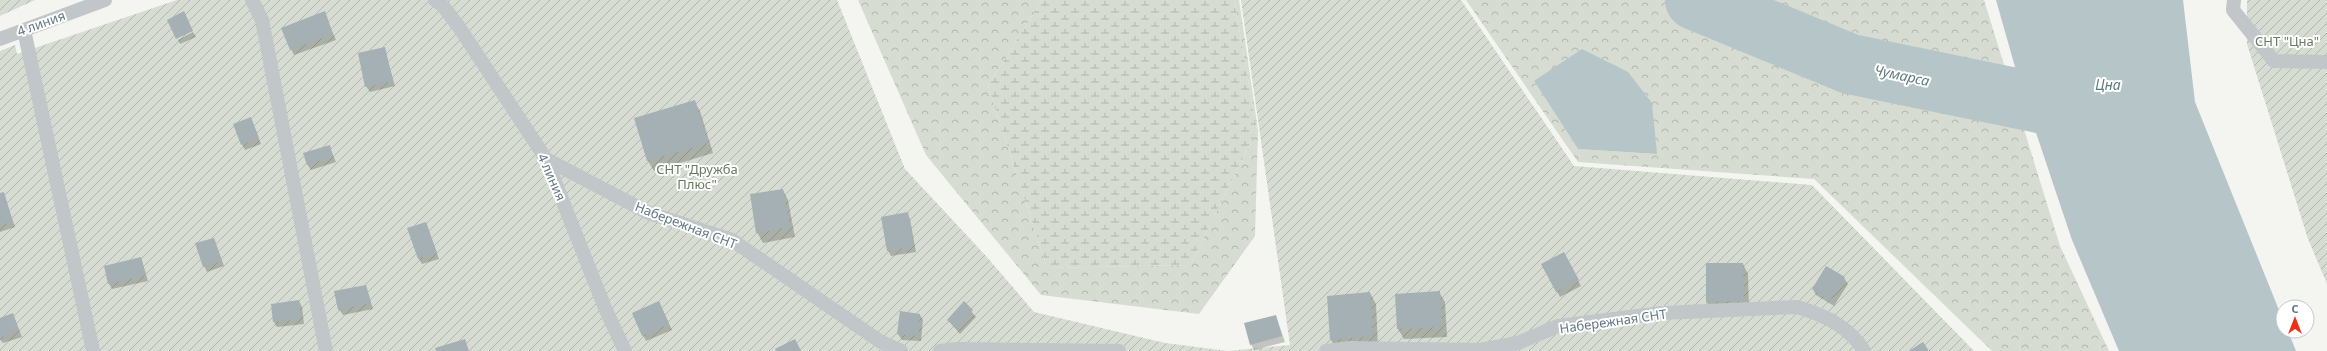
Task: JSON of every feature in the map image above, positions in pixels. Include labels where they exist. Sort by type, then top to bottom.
[{"type":"lane","name":"4 линия","points":[[0,38],[105,0]]},
{"type":"lane","points":[[252,0],[262,20],[326,351]]},
{"type":"lane","name":"4 линия","points":[[435,0],[443,6],[459,27],[546,159],[605,308],[625,351]]},
{"type":"lane","points":[[2234,0],[2233,10],[2274,61],[2327,62]]},
{"type":"lane","points":[[24,30],[93,351]]},
{"type":"lane","name":"Набережная СНТ","points":[[546,159],[649,213],[732,240],[881,342],[901,351]]},
{"type":"lane","name":"Набережная СНТ","points":[[1326,351],[1350,348],[1480,350],[1519,347],[1558,326],[1654,314],[1797,308],[1817,312],[1837,324],[1858,342],[1864,351]]},
{"type":"lane","points":[[940,351],[958,349],[1119,351]]},
{"type":"green space","points":[[0,0],[35,0],[0,16]]},
{"type":"green space","name":"СНТ \"Дружба Плюс\"","points":[[177,0],[837,0],[905,169],[986,256],[1034,312],[1165,343],[1228,351],[0,351],[0,51],[15,45],[17,54]]},
{"type":"green space","points":[[858,0],[1042,0],[988,86],[1047,268],[1190,265],[1257,130],[1234,0],[1239,0],[1258,130],[1255,236],[1199,314],[1041,295],[926,155]]},
{"type":"green space","points":[[1042,0],[1234,0],[1257,130],[1190,265],[1047,268],[988,86]]},
{"type":"green space","points":[[1241,0],[1461,0],[1574,166],[1812,185],[1974,351],[1228,351],[1290,345]]},
{"type":"green space","points":[[1466,0],[1984,0],[2060,246],[2109,351],[1992,351],[1814,179],[1578,162]],"holes":[[[1534,81],[1656,154],[1578,149]]]},
{"type":"green space","name":"СНТ \"Цна\"","points":[[2247,0],[2327,0],[2327,284],[2308,239],[2247,44]]},
{"type":"water","name":"Цна","points":[[1996,0],[2183,0],[2195,102],[2275,300],[2275,339],[2291,339],[2296,351],[2119,351],[2072,240],[2021,88]]},
{"type":"water","points":[[1582,49],[1628,72],[1652,103],[1657,154],[1578,149],[1534,81]]},
{"type":"building","points":[[184,11],[193,31],[176,39],[167,20]]},
{"type":"building","points":[[325,11],[333,34],[290,50],[281,28]]},
{"type":"building","points":[[385,47],[393,81],[365,87],[358,53]]},
{"type":"building","points":[[695,100],[708,143],[647,161],[634,118]]},
{"type":"building","points":[[251,117],[259,138],[241,145],[233,124]]},
{"type":"building","points":[[330,145],[333,156],[307,165],[303,153]]},
{"type":"building","points":[[783,189],[790,227],[756,233],[750,194]]},
{"type":"building","points":[[4,192],[13,222],[0,225],[0,193]]},
{"type":"building","points":[[908,212],[914,246],[887,251],[881,217]]},
{"type":"building","points":[[426,222],[437,253],[418,259],[407,228]]},
{"type":"building","points":[[214,238],[222,261],[203,267],[195,243]]},
{"type":"building","points":[[1564,252],[1579,280],[1556,292],[1541,264]]},
{"type":"building","points":[[141,257],[146,275],[108,284],[104,266]]},
{"type":"building","points":[[1706,263],[1743,263],[1744,301],[1706,302]]},
{"type":"building","points":[[1826,266],[1845,277],[1830,301],[1812,289]]},
{"type":"building","points":[[366,285],[371,303],[338,310],[334,291]]},
{"type":"building","points":[[1440,291],[1442,327],[1397,329],[1395,294]]},
{"type":"building","points":[[1370,292],[1373,336],[1330,340],[1327,296]]},
{"type":"building","points":[[299,300],[301,319],[273,322],[271,304]]},
{"type":"building","points":[[659,301],[669,324],[642,336],[632,313]]},
{"type":"building","points":[[964,301],[973,310],[957,329],[947,320]]},
{"type":"building","points":[[900,311],[920,314],[918,336],[897,334]]},
{"type":"building","points":[[13,313],[19,331],[0,338],[0,318]]},
{"type":"building","points":[[1276,315],[1282,336],[1250,345],[1244,323]]},
{"type":"building","points":[[465,339],[469,351],[436,351],[435,348]]},
{"type":"building","points":[[795,339],[801,351],[776,351],[775,349]]},
{"type":"building","points":[[1923,342],[1929,351],[1909,351]]},
{"type":"waterway","name":"Чумарса","points":[[1695,0],[1850,64],[2107,117]]}]
